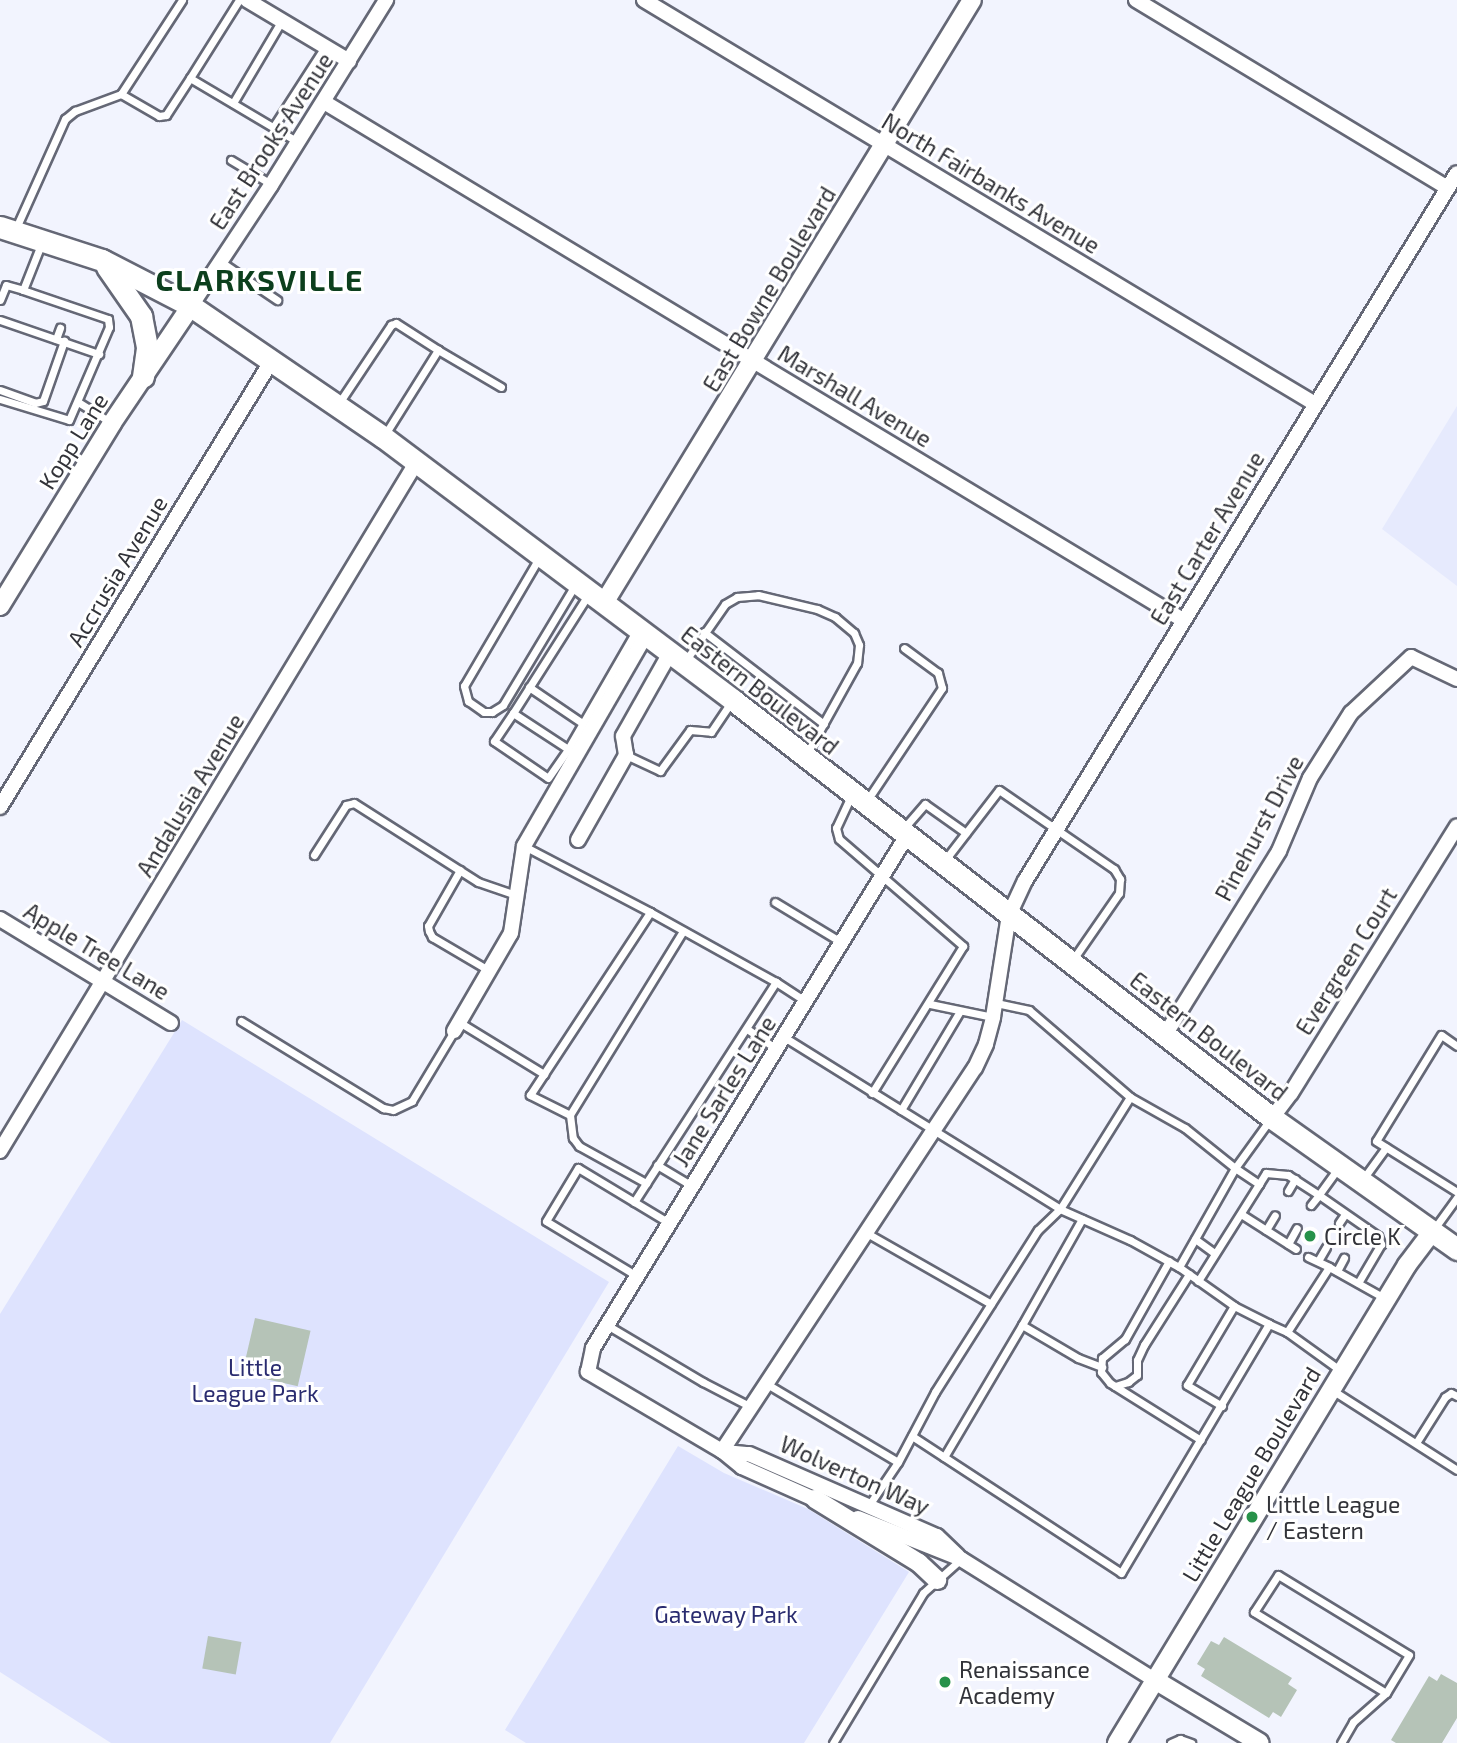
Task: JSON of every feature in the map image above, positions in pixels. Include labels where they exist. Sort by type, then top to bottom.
[{"type":"main road","name":"Eastern Boulevard","points":[[7,229],[102,260],[191,306],[338,405],[733,700],[903,835],[1272,1118],[1457,1249]]},
{"type":"main road","points":[[102,260],[124,287],[141,316],[147,348],[143,377]]},
{"type":"street","points":[[247,0],[349,61]]},
{"type":"street","name":"East Brooks Avenue","points":[[191,306],[324,102],[386,0]]},
{"type":"street","name":"North Fairbanks Avenue","points":[[644,0],[1315,404]]},
{"type":"street","name":"East Bowne Boulevard","points":[[590,592],[754,361],[972,0]]},
{"type":"street","points":[[1136,0],[1448,188]]},
{"type":"street","name":"Marshall Avenue","points":[[324,102],[1184,621]]},
{"type":"street","name":"East Carter Avenue","points":[[722,1451],[975,1068],[986,1044],[994,1010],[1009,915],[1025,881],[1457,173]]},
{"type":"street","name":"Kopp Lane","points":[[0,606],[112,423],[191,306]]},
{"type":"street","name":"Accrusia Avenue","points":[[0,807],[272,360]]},
{"type":"street","name":"Andalusia Avenue","points":[[0,1151],[416,463]]},
{"type":"street","points":[[456,1026],[511,933],[524,846],[642,631]]},
{"type":"street","name":"Pinehurst Drive","points":[[1165,1035],[1279,851],[1310,778],[1351,713],[1411,657],[1457,679]]},
{"type":"street","points":[[578,840],[625,755],[623,736],[676,658]]},
{"type":"street","name":"Evergreen Court","points":[[1272,1118],[1291,1093],[1457,825]]},
{"type":"street","name":"Jane Sarles Lane","points":[[587,1372],[593,1348],[881,878],[903,835]]},
{"type":"street","name":"Apple Tree Lane","points":[[0,919],[171,1023]]},
{"type":"street","name":"Little League Boulevard","points":[[1117,1743],[1386,1300],[1432,1232]]},
{"type":"street","name":"Wolverton Way","points":[[587,1372],[722,1451],[742,1467],[862,1520],[961,1559],[1155,1680]]},
{"type":"street","name":"Wolverton Way","points":[[722,1451],[749,1454],[937,1536],[961,1559]]},
{"type":"street","points":[[815,1499],[919,1563],[937,1580]]},
{"type":"street","points":[[1155,1680],[1261,1743]]},
{"type":"lane","points":[[7,229],[65,119],[75,111],[121,94],[182,0]]},
{"type":"lane","points":[[121,94],[159,116],[166,115],[239,0]]},
{"type":"lane","points":[[233,103],[282,20]]},
{"type":"lane","points":[[274,126],[325,46]]},
{"type":"lane","points":[[190,78],[298,142]]},
{"type":"lane","points":[[230,160],[271,185]]},
{"type":"lane","points":[[26,293],[43,240]]},
{"type":"lane","points":[[220,261],[277,300]]},
{"type":"lane","points":[[0,300],[6,285],[66,308],[108,319],[109,327],[69,420],[0,398]]},
{"type":"lane","points":[[18,326],[21,316]]},
{"type":"lane","points":[[0,320],[99,354]]},
{"type":"lane","points":[[34,331],[39,321]]},
{"type":"lane","points":[[338,405],[391,325],[396,323],[502,387]]},
{"type":"lane","points":[[0,390],[35,402],[43,401],[60,340],[60,328]]},
{"type":"lane","points":[[74,345],[79,334]]},
{"type":"lane","points":[[383,437],[438,350]]},
{"type":"lane","points":[[78,402],[112,423]]},
{"type":"lane","points":[[541,554],[464,686],[468,701],[484,712],[492,712],[503,705],[590,592]]},
{"type":"lane","points":[[590,592],[494,741],[548,778],[642,631]]},
{"type":"lane","points":[[676,658],[705,632],[724,604],[737,597],[758,595],[817,609],[835,617],[854,633],[859,645],[851,679],[805,757]]},
{"type":"lane","points":[[705,632],[824,724]]},
{"type":"lane","points":[[872,1093],[930,1004],[963,946],[881,878],[836,834],[858,799],[942,688],[938,673],[904,648]]},
{"type":"lane","points":[[529,687],[582,723]]},
{"type":"lane","points":[[625,755],[660,771],[690,730],[711,732],[733,700]]},
{"type":"lane","points":[[513,713],[568,749]]},
{"type":"lane","points":[[942,864],[999,790],[1114,869],[1121,879],[1119,893],[1071,962]]},
{"type":"lane","points":[[314,855],[346,805],[354,803],[478,882],[517,895]]},
{"type":"lane","points":[[903,835],[925,804],[966,833]]},
{"type":"lane","points":[[524,846],[650,912],[806,1001]]},
{"type":"lane","points":[[460,870],[428,926],[429,931],[432,937],[490,971]]},
{"type":"lane","points":[[775,902],[841,943]]},
{"type":"lane","points":[[570,1115],[530,1096],[650,912]]},
{"type":"lane","points":[[646,1183],[579,1146],[573,1138],[570,1115],[683,931]]},
{"type":"lane","points":[[634,1202],[776,982]]},
{"type":"lane","points":[[930,1004],[960,1011],[1028,1010],[1130,1097],[1185,1128],[1259,1184]]},
{"type":"lane","points":[[901,1110],[960,1011]]},
{"type":"lane","points":[[241,1021],[383,1108],[393,1110],[412,1101],[456,1026],[544,1074]]},
{"type":"lane","points":[[747,1029],[781,1043],[872,1093],[1060,1209],[1169,1261],[1234,1306],[1287,1332],[1342,1372]]},
{"type":"lane","points":[[1432,1232],[1457,1194],[1376,1141],[1441,1035],[1457,1046]]},
{"type":"lane","points":[[862,1520],[868,1505],[898,1462],[935,1392],[1038,1230],[1060,1209],[1130,1097]]},
{"type":"lane","points":[[1179,1267],[1235,1168],[1272,1118]]},
{"type":"lane","points":[[1360,1182],[1386,1147]]},
{"type":"lane","points":[[657,1165],[692,1186]]},
{"type":"lane","points":[[1311,1205],[1340,1167]]},
{"type":"lane","points":[[637,1276],[546,1221],[578,1168],[669,1224]]},
{"type":"lane","points":[[1198,1281],[1266,1173],[1288,1175],[1378,1236],[1381,1244],[1358,1283]]},
{"type":"lane","points":[[1288,1191],[1295,1179]]},
{"type":"lane","points":[[1241,1214],[1296,1249]]},
{"type":"lane","points":[[1339,1223],[1345,1214]]},
{"type":"lane","points":[[1266,1230],[1275,1215]]},
{"type":"lane","points":[[944,1458],[1082,1219]]},
{"type":"lane","points":[[1358,1234],[1363,1226]]},
{"type":"lane","points":[[1288,1244],[1297,1228]]},
{"type":"lane","points":[[865,1232],[991,1304]]},
{"type":"lane","points":[[1195,1239],[1214,1253]]},
{"type":"lane","points":[[1318,1261],[1326,1247]]},
{"type":"lane","points":[[1308,1256],[1386,1300]]},
{"type":"lane","points":[[1337,1271],[1344,1258]]},
{"type":"lane","points":[[1169,1261],[1125,1339],[1102,1358],[1101,1372],[1115,1386],[1201,1440]]},
{"type":"lane","points":[[1287,1332],[1329,1267]]},
{"type":"lane","points":[[1115,1386],[1128,1382],[1137,1375],[1137,1360],[1144,1345],[1189,1275]]},
{"type":"lane","points":[[1222,1406],[1187,1385],[1234,1306]]},
{"type":"lane","points":[[912,1436],[1121,1573],[1269,1324]]},
{"type":"lane","points":[[607,1325],[751,1407]]},
{"type":"lane","points":[[1022,1325],[1078,1358],[1102,1367]]},
{"type":"lane","points":[[767,1384],[898,1462]]},
{"type":"lane","points":[[1331,1390],[1457,1470]]},
{"type":"lane","points":[[1416,1443],[1445,1397],[1451,1394],[1457,1396]]},
{"type":"lane","points":[[833,1743],[923,1593],[961,1559]]},
{"type":"lane","points":[[1341,1743],[1353,1721],[1386,1693],[1409,1655],[1278,1575],[1254,1612],[1386,1693]]},
{"type":"lane","points":[[1171,1743],[1180,1738],[1191,1743]]},
{"type":"shaded area","points":[[1457,406],[1457,586],[1382,529]]},
{"type":"green space","name":"Little League Park","points":[[182,1020],[609,1282],[330,1743],[111,1743],[0,1672],[0,1314]]},
{"type":"green space","name":"Gateway Park","points":[[678,1446],[724,1473],[808,1509],[909,1572],[804,1743],[526,1743],[505,1730]]},
{"type":"building","points":[[255,1318],[311,1331],[298,1386],[242,1374]]},
{"type":"building","points":[[208,1636],[241,1642],[236,1674],[202,1668]]},
{"type":"building","points":[[1224,1637],[1292,1678],[1288,1684],[1297,1690],[1281,1717],[1273,1712],[1269,1718],[1201,1676],[1205,1669],[1197,1664],[1211,1641],[1219,1645]]},
{"type":"building","points":[[1441,1674],[1457,1683],[1457,1718],[1442,1743],[1396,1743],[1391,1740],[1429,1676],[1437,1681]]},
{"type":"place","name":"Circle K","points":[[1310,1236]]},
{"type":"place","name":"Little League / Eastern","points":[[1252,1517]]},
{"type":"place","name":"Renaissance Academy","points":[[945,1682]]},
{"type":"district","name":"CLARKSVILLE","points":[[260,279]]}]
